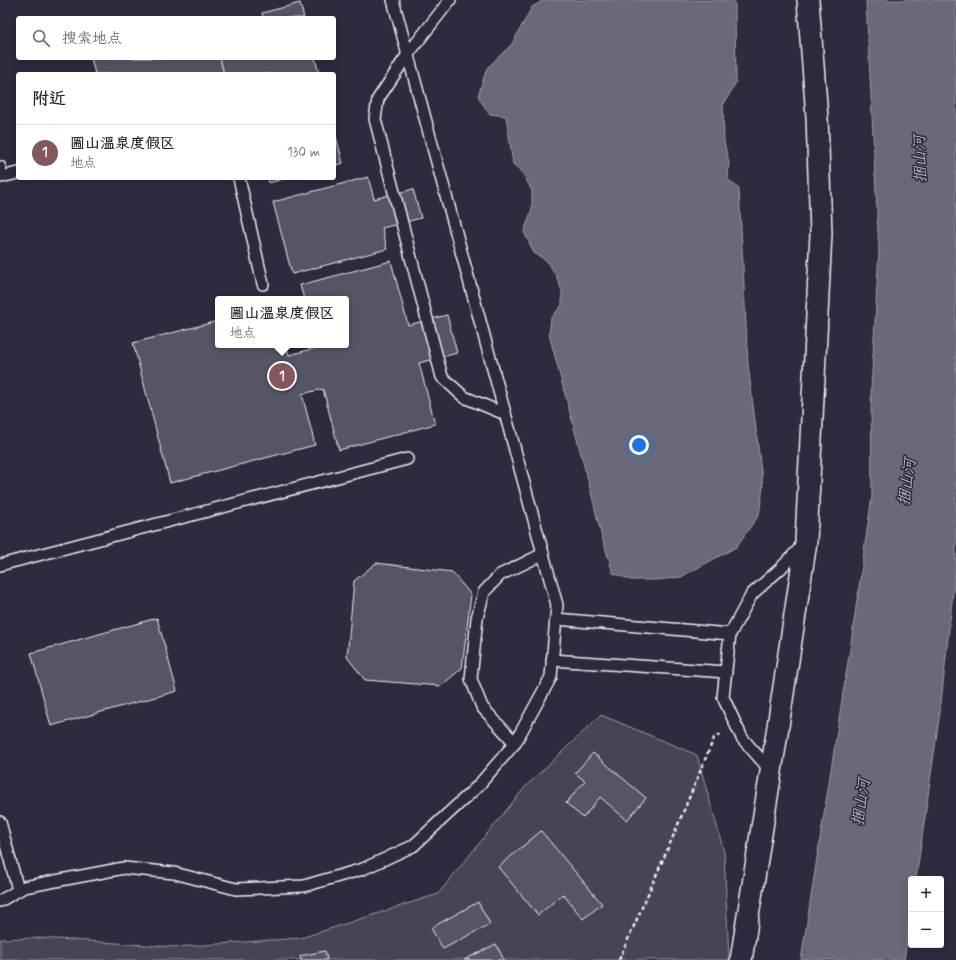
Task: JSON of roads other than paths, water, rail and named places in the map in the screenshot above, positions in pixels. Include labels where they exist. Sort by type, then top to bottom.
[{"type":"street","points":[[741,960],[806,542],[821,233],[817,117],[808,0]]},
{"type":"lane","points":[[0,901],[24,887],[124,868],[174,873],[236,888],[304,886],[363,869],[413,846],[478,786],[515,743],[551,677],[557,605],[394,0]]},
{"type":"lane","points":[[450,0],[408,54],[378,99],[375,119],[442,377],[464,397],[505,414]]},
{"type":"lane","points":[[0,174],[16,173]]},
{"type":"lane","points":[[239,180],[263,284]]},
{"type":"lane","points":[[0,565],[407,459]]},
{"type":"lane","points":[[771,771],[742,738],[723,697],[730,634],[752,594],[780,569],[806,542]]},
{"type":"lane","points":[[515,743],[482,706],[471,679],[477,618],[484,592],[500,575],[543,554]]},
{"type":"lane","points":[[556,619],[730,634]]},
{"type":"lane","points":[[552,660],[726,672]]},
{"type":"lane","points":[[0,822],[18,890]]},
{"type":"water","points":[[544,0],[733,0],[735,5],[736,82],[723,106],[724,142],[729,163],[728,179],[739,189],[748,364],[763,487],[759,515],[736,547],[681,577],[658,580],[631,580],[613,573],[601,534],[549,334],[551,318],[562,305],[562,291],[556,275],[547,261],[534,253],[524,232],[532,209],[532,191],[522,172],[513,164],[506,116],[489,114],[478,96],[487,68],[512,44],[532,7]]},
{"type":"water","name":"捆山河","points":[[866,0],[956,0],[956,564],[940,712],[916,876],[908,876],[908,933],[904,960],[801,960],[850,649],[872,496],[871,390],[879,250]]},
{"type":"place","name":"圌山温泉度假区","points":[[282,376]]}]
